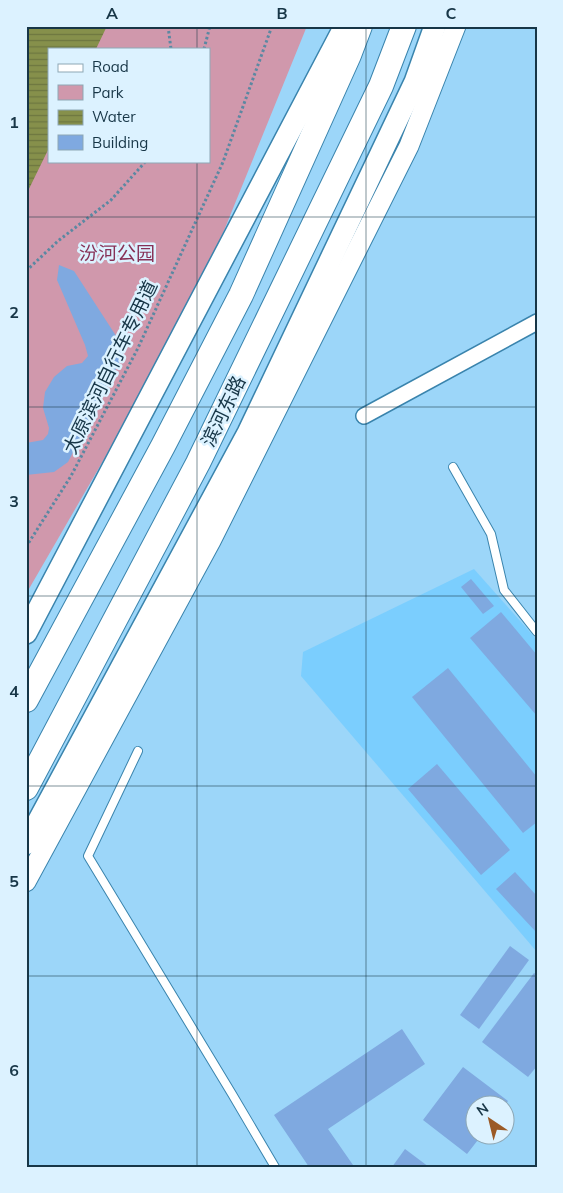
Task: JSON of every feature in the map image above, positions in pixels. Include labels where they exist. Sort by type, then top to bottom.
[{"type":"main road","points":[[26,633],[345,26]]},
{"type":"main road","name":"滨河东路","points":[[26,700],[163,446],[241,295],[349,55],[360,26]]},
{"type":"main road","name":"滨河东路","points":[[26,788],[198,464],[381,86],[404,26]]},
{"type":"main road","points":[[26,844],[248,433],[415,82],[435,26]]},
{"type":"street","points":[[26,882],[210,541],[410,146],[456,26]]},
{"type":"street","points":[[364,416],[537,322]]},
{"type":"lane","points":[[453,466],[491,534],[504,590],[537,632]]},
{"type":"lane","points":[[138,751],[88,856],[275,1167]]},
{"type":"path","points":[[168,26],[171,48]]},
{"type":"path","points":[[204,48],[210,26]]},
{"type":"path","name":"太原滨河自行车专用道","points":[[26,547],[71,476],[138,348],[223,162],[272,26]]},
{"type":"path","points":[[26,271],[58,241],[111,200],[145,162]]},
{"type":"shaded area","points":[[474,569],[537,640],[537,952],[301,676],[303,652]]},
{"type":"green space","name":"汾河公园","points":[[26,26],[307,26],[195,302],[26,594]]},
{"type":"water","points":[[26,26],[107,26],[96,48],[48,48],[48,150],[26,195]]},
{"type":"building","points":[[59,265],[74,271],[120,342],[123,355],[68,462],[54,472],[26,475],[26,443],[43,440],[48,434],[49,428],[43,408],[45,392],[54,377],[67,366],[82,363],[88,356],[57,280]]},
{"type":"building","points":[[471,579],[494,606],[483,614],[461,587]]},
{"type":"building","points":[[501,612],[537,655],[537,716],[470,638]]},
{"type":"building","points":[[448,668],[537,777],[537,822],[523,833],[412,697]]},
{"type":"building","points":[[437,764],[510,850],[481,875],[408,789]]},
{"type":"building","points":[[515,872],[537,896],[537,933],[496,889]]},
{"type":"building","points":[[510,946],[529,960],[479,1029],[460,1015]]},
{"type":"building","points":[[534,973],[537,975],[537,1066],[528,1077],[482,1042]]},
{"type":"building","points":[[402,1029],[425,1064],[328,1129],[353,1165],[351,1167],[309,1167],[274,1115]]},
{"type":"building","points":[[463,1067],[501,1096],[466,1096],[466,1146],[473,1146],[467,1154],[423,1120]]},
{"type":"building","points":[[405,1149],[429,1167],[392,1167]]}]
